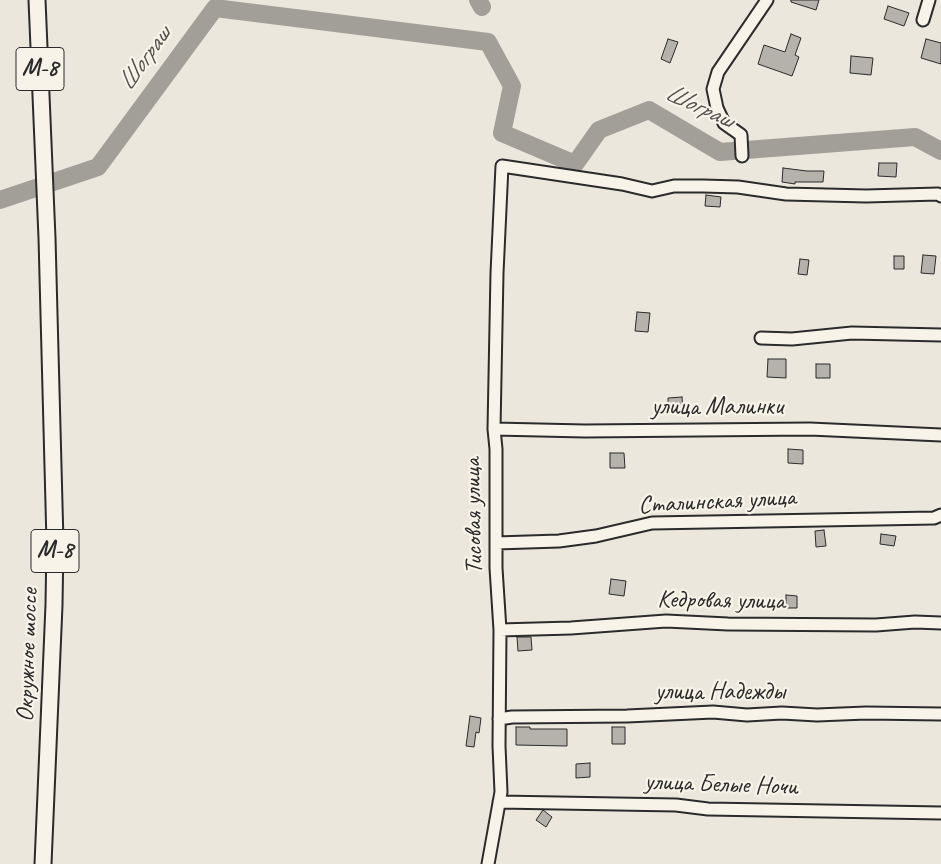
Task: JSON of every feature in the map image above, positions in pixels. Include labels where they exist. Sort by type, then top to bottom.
[{"type":"main road","name":"Окружное шоссе","points":[[37,0],[47,238],[55,551],[43,864]]},
{"type":"street","points":[[742,156],[741,135],[724,123],[716,108],[713,89],[718,72],[767,0]]},
{"type":"street","points":[[924,20],[929,0]]},
{"type":"street","name":"Тисовая улица","points":[[488,864],[501,792],[498,719],[500,630],[494,429],[496,273],[502,166],[652,190],[674,186],[738,186],[786,194],[866,196],[938,194],[941,196]]},
{"type":"street","points":[[761,338],[792,339],[852,333],[941,335]]},
{"type":"street","name":"улица Малинки","points":[[494,429],[585,431],[810,429],[941,435]]},
{"type":"street","name":"Сталинская улица","points":[[496,543],[559,541],[596,536],[652,523],[934,518],[941,515]]},
{"type":"street","name":"Кедровая улица","points":[[500,630],[571,628],[666,621],[728,624],[876,625],[915,622],[941,623]]},
{"type":"street","name":"улица Надежды","points":[[498,719],[512,717],[627,716],[713,712],[747,715],[782,713],[817,715],[866,713],[941,714]]},
{"type":"street","name":"улица Белые Ночи","points":[[499,802],[676,805],[708,809],[941,812]]},
{"type":"building","points":[[791,0],[819,0],[816,10],[791,2]]},
{"type":"building","points":[[888,6],[909,13],[904,26],[884,19]]},
{"type":"building","points":[[791,34],[801,38],[795,55],[799,57],[792,76],[758,64],[764,45],[785,52]]},
{"type":"building","points":[[668,39],[678,42],[670,63],[661,59]]},
{"type":"building","points":[[926,39],[941,43],[941,64],[921,58]]},
{"type":"building","points":[[851,56],[873,58],[871,75],[850,73]]},
{"type":"building","points":[[879,163],[897,163],[896,177],[878,176]]},
{"type":"building","points":[[783,168],[824,171],[823,182],[795,182],[795,184],[782,182]]},
{"type":"building","points":[[706,195],[721,197],[720,207],[705,206]]},
{"type":"building","points":[[923,255],[936,256],[934,274],[921,273]]},
{"type":"building","points":[[894,256],[904,256],[904,269],[894,269]]},
{"type":"building","points":[[800,259],[809,260],[807,275],[798,274]]},
{"type":"building","points":[[637,312],[650,313],[648,332],[635,331]]},
{"type":"building","points":[[768,359],[786,359],[786,378],[767,377]]},
{"type":"building","points":[[816,364],[830,364],[830,378],[816,378]]},
{"type":"building","points":[[682,397],[683,411],[668,412],[668,398]]},
{"type":"building","points":[[788,449],[803,450],[803,464],[788,463]]},
{"type":"building","points":[[610,453],[624,453],[625,468],[610,468]]},
{"type":"building","points":[[824,530],[826,546],[816,547],[815,531]]},
{"type":"building","points":[[881,534],[896,536],[894,546],[880,544]]},
{"type":"building","points":[[611,579],[626,581],[624,596],[609,594]]},
{"type":"building","points":[[786,595],[797,596],[797,608],[786,608]]},
{"type":"building","points":[[517,637],[531,637],[532,650],[518,651]]},
{"type":"building","points":[[470,716],[481,718],[479,733],[476,732],[474,747],[466,746]]},
{"type":"building","points":[[516,727],[567,729],[567,746],[516,745]]},
{"type":"building","points":[[612,727],[625,727],[625,744],[612,744]]},
{"type":"building","points":[[590,763],[590,777],[576,778],[576,764]]},
{"type":"building","points":[[543,810],[552,817],[546,827],[536,820]]},
{"type":"waterway","points":[[478,0],[482,7]]},
{"type":"waterway","name":"Шограш","points":[[0,200],[98,167],[215,8],[488,42],[512,86],[502,133],[575,164],[599,130],[649,110],[720,152],[915,137],[941,151]]}]
